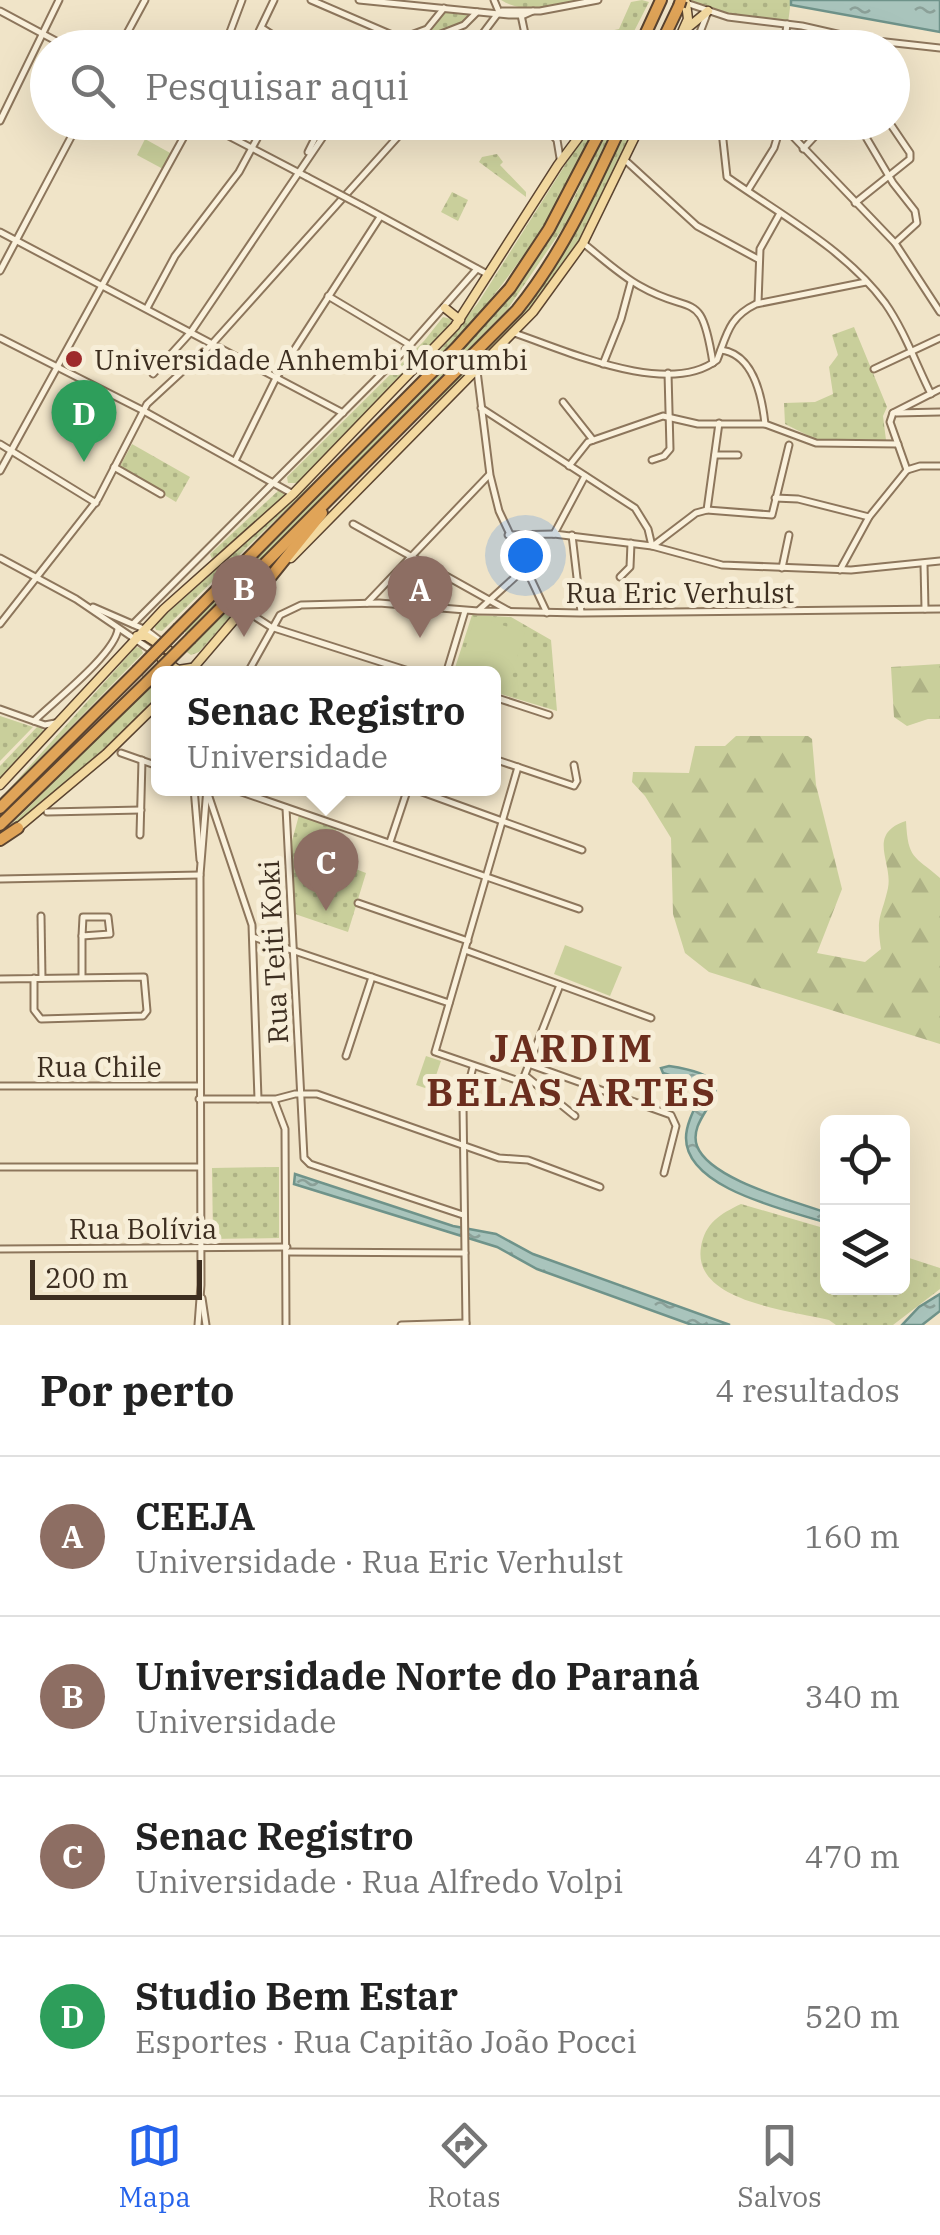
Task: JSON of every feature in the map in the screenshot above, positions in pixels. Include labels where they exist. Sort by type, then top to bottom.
[{"type":"highway","points":[[646,30],[660,0]]},
{"type":"highway","points":[[668,30],[681,2]]},
{"type":"highway","points":[[0,808],[456,348],[510,288],[549,229],[596,140]]},
{"type":"highway","points":[[163,666],[534,289],[574,225],[614,140]]},
{"type":"highway","points":[[256,594],[322,512],[389,443],[398,428]]},
{"type":"highway","points":[[0,825],[151,678]]},
{"type":"highway","points":[[0,842],[18,828]]},
{"type":"main road","points":[[681,2],[689,12],[683,30]]},
{"type":"main road","points":[[687,30],[708,11]]},
{"type":"main road","points":[[0,784],[139,629],[293,494],[460,320],[577,140]]},
{"type":"main road","points":[[192,666],[256,594],[514,333],[583,244],[634,140]]},
{"type":"main road","points":[[445,308],[460,320]]},
{"type":"main road","points":[[200,558],[212,568]]},
{"type":"main road","points":[[163,596],[164,609]]},
{"type":"main road","points":[[139,629],[171,652]]},
{"type":"main road","points":[[161,658],[170,666]]},
{"type":"main road","points":[[18,828],[106,754],[151,710]]},
{"type":"main road","points":[[106,754],[121,753],[118,748],[122,739]]},
{"type":"street","points":[[45,30],[59,0]]},
{"type":"street","points":[[129,30],[145,0]]},
{"type":"street","points":[[231,30],[242,0]]},
{"type":"street","points":[[265,30],[262,28],[274,0]]},
{"type":"street","points":[[310,0],[380,30]]},
{"type":"street","points":[[359,0],[521,16],[533,11]]},
{"type":"street","points":[[494,0],[499,12]]},
{"type":"street","points":[[499,12],[533,11],[598,0]]},
{"type":"street","points":[[681,2],[728,17],[815,30]]},
{"type":"street","points":[[422,30],[430,27],[444,8]]},
{"type":"street","points":[[451,30],[464,25],[478,10]]},
{"type":"street","points":[[0,11],[38,30]]},
{"type":"street","points":[[701,30],[708,11]]},
{"type":"street","points":[[486,30],[499,12]]},
{"type":"street","points":[[521,16],[524,30]]},
{"type":"street","points":[[786,30],[787,24]]},
{"type":"street","points":[[910,46],[940,48]]},
{"type":"street","points":[[0,122],[30,61]]},
{"type":"street","points":[[0,272],[69,140]]},
{"type":"street","points":[[0,471],[182,140]]},
{"type":"street","points":[[234,140],[490,276]]},
{"type":"street","points":[[147,308],[182,246],[239,172],[257,140]]},
{"type":"street","points":[[303,164],[314,140]]},
{"type":"street","points":[[153,374],[191,332],[320,140]]},
{"type":"street","points":[[0,624],[96,503],[142,410],[212,344],[395,140]]},
{"type":"street","points":[[555,140],[559,146],[558,165]]},
{"type":"street","points":[[723,140],[726,174],[834,252],[888,308],[931,394]]},
{"type":"street","points":[[748,190],[776,140]]},
{"type":"street","points":[[795,140],[895,242],[940,312]]},
{"type":"street","points":[[802,149],[811,140]]},
{"type":"street","points":[[867,140],[918,217],[916,225],[895,242]]},
{"type":"street","points":[[855,203],[911,157],[900,140]]},
{"type":"street","points":[[625,160],[697,226],[758,259]]},
{"type":"street","points":[[758,304],[758,259],[762,244],[780,215]]},
{"type":"street","points":[[234,461],[276,378],[380,216]]},
{"type":"street","points":[[0,232],[343,413]]},
{"type":"street","points":[[583,244],[631,281],[699,312],[707,326],[713,363]]},
{"type":"street","points":[[139,629],[163,596],[410,345],[477,269]]},
{"type":"street","points":[[603,364],[631,281]]},
{"type":"street","points":[[514,333],[603,364],[668,373],[713,363],[734,317],[758,304],[866,282]]},
{"type":"street","points":[[328,296],[410,345]]},
{"type":"street","points":[[0,338],[142,410],[293,494]]},
{"type":"street","points":[[874,369],[940,338]]},
{"type":"street","points":[[720,350],[735,352],[744,360],[756,385],[765,424]]},
{"type":"street","points":[[478,370],[490,474],[508,535],[547,613]]},
{"type":"street","points":[[652,460],[670,449],[668,373]]},
{"type":"street","points":[[907,470],[890,422],[893,413],[940,389]]},
{"type":"street","points":[[562,402],[593,440]]},
{"type":"street","points":[[481,408],[636,508],[652,546]]},
{"type":"street","points":[[893,413],[940,412]]},
{"type":"street","points":[[569,466],[593,440],[653,417],[670,416],[693,423],[765,424],[813,442],[898,444]]},
{"type":"street","points":[[707,510],[719,423]]},
{"type":"street","points":[[0,444],[96,503]]},
{"type":"street","points":[[652,546],[696,513],[707,510],[774,514],[789,445]]},
{"type":"street","points":[[716,455],[738,455]]},
{"type":"street","points":[[840,570],[869,517],[907,470],[940,466],[940,478]]},
{"type":"street","points":[[114,467],[161,494]]},
{"type":"street","points":[[367,603],[490,474]]},
{"type":"street","points":[[554,534],[585,476]]},
{"type":"street","points":[[775,498],[798,499],[869,517]]},
{"type":"street","points":[[353,524],[512,612]]},
{"type":"street","points":[[508,535],[572,535],[652,546],[716,565],[840,570],[940,561]]},
{"type":"street","points":[[572,535],[581,613]]},
{"type":"street","points":[[782,568],[789,535]]},
{"type":"street","points":[[620,577],[630,567],[631,543]]},
{"type":"street","points":[[0,558],[114,624],[139,629]]},
{"type":"street","points":[[924,564],[925,609]]},
{"type":"street","points":[[478,611],[524,568]]},
{"type":"street","points":[[256,594],[262,621]]},
{"type":"street","points":[[76,600],[139,629],[166,666]]},
{"type":"street","name":"Rua Eric Verhulst","points":[[271,628],[282,612],[300,605],[367,603],[547,613],[940,609]]},
{"type":"street","points":[[243,609],[271,628],[392,666]]},
{"type":"street","points":[[448,666],[465,610]]},
{"type":"street","points":[[34,721],[117,638],[114,624]]},
{"type":"street","points":[[250,666],[271,628]]},
{"type":"street","points":[[171,652],[184,666]]},
{"type":"street","points":[[88,670],[96,680]]},
{"type":"street","points":[[501,700],[549,715]]},
{"type":"street","points":[[0,709],[47,726],[58,722]]},
{"type":"street","points":[[121,753],[151,763]]},
{"type":"street","points":[[140,835],[142,760]]},
{"type":"street","points":[[501,762],[574,786],[574,765]]},
{"type":"street","points":[[518,768],[435,1050],[520,1082],[526,1077],[560,985]]},
{"type":"street","points":[[195,796],[200,860],[202,1325]]},
{"type":"street","points":[[200,860],[205,796]]},
{"type":"street","points":[[208,796],[250,916],[258,1099]]},
{"type":"street","points":[[252,796],[579,909]]},
{"type":"street","points":[[389,844],[407,796]]},
{"type":"street","points":[[431,796],[582,850]]},
{"type":"street","name":"Rua Teiti Koki","points":[[286,808],[302,1154],[307,1162],[463,1215]]},
{"type":"street","points":[[47,812],[141,810]]},
{"type":"street","points":[[0,878],[200,875]]},
{"type":"street","points":[[358,903],[468,941]]},
{"type":"street","points":[[0,979],[38,978],[82,977],[145,978],[144,1015],[45,1020],[34,1012],[38,978],[41,916]]},
{"type":"street","points":[[82,936],[108,935],[110,918],[84,917],[82,936],[82,977]]},
{"type":"street","points":[[253,937],[449,1003]]},
{"type":"street","points":[[465,950],[651,1018]]},
{"type":"street","points":[[346,1056],[372,977]]},
{"type":"street","points":[[531,1064],[671,1115],[676,1126],[664,1172]]},
{"type":"street","points":[[401,1325],[466,1324],[462,1145],[464,1095],[474,1067]]},
{"type":"street","points":[[526,1077],[575,1116]]},
{"type":"street","name":"Rua Chile","points":[[0,1086],[199,1086]]},
{"type":"street","points":[[199,1099],[320,1095],[499,1158],[528,1160],[600,1187]]},
{"type":"street","points":[[274,1099],[284,1125],[286,1325]]},
{"type":"street","points":[[0,1167],[200,1167]]},
{"type":"street","name":"Rua Bolívia","points":[[0,1249],[465,1253]]},
{"type":"street","points":[[200,1285],[202,1325]]},
{"type":"green space","points":[[501,0],[588,0],[532,8]]},
{"type":"green space","points":[[680,0],[791,0],[788,23],[728,17]]},
{"type":"green space","points":[[631,2],[649,2],[635,30],[614,30],[619,29]]},
{"type":"green space","points":[[444,12],[471,15],[448,30],[430,30]]},
{"type":"green space","points":[[144,140],[172,154],[163,169],[137,155]]},
{"type":"green space","points":[[590,140],[522,258],[427,371],[478,303],[579,143]]},
{"type":"green space","points":[[603,140],[611,140],[580,203],[507,310],[187,634],[182,629],[423,391],[502,306],[573,200]]},
{"type":"green space","points":[[621,140],[630,140],[596,210],[559,272],[501,341],[420,417],[539,289],[580,222]]},
{"type":"green space","points":[[497,154],[503,162],[500,165],[526,192],[526,197],[479,162],[482,157]]},
{"type":"green space","points":[[452,192],[468,200],[458,221],[441,212]]},
{"type":"green space","points":[[443,317],[451,319],[452,325],[298,483],[288,483],[287,477],[424,341]]},
{"type":"green space","points":[[854,327],[887,407],[883,416],[886,440],[817,440],[785,424],[784,403],[815,402],[833,394],[829,367],[838,355],[832,335]]},
{"type":"green space","points":[[132,444],[190,477],[176,502],[119,468]]},
{"type":"green space","points":[[318,478],[162,631],[156,630],[154,625]]},
{"type":"green space","points":[[279,490],[284,492],[284,498],[212,559],[210,554]]},
{"type":"green space","points":[[286,547],[275,566],[199,652],[191,655],[184,650]]},
{"type":"green space","points":[[472,615],[511,617],[551,640],[557,711],[501,694],[501,666],[456,666]]},
{"type":"green space","points":[[475,617],[525,632],[506,692],[501,690],[501,666],[460,666]]},
{"type":"green space","points":[[136,647],[143,653],[3,796]]},
{"type":"green space","points":[[940,664],[940,719],[907,726],[894,717],[891,667]]},
{"type":"green space","points":[[151,684],[151,704],[144,711],[52,797],[0,836]]},
{"type":"green space","points":[[0,716],[33,727],[0,761]]},
{"type":"green space","points":[[37,727],[44,733],[0,781],[0,766]]},
{"type":"green space","points":[[736,736],[812,739],[816,785],[842,889],[817,953],[865,962],[881,949],[879,923],[889,878],[884,841],[887,833],[906,821],[911,850],[940,878],[940,1044],[709,972],[685,953],[673,914],[671,838],[632,782],[633,772],[689,773],[695,746],[725,746]]},
{"type":"green space","points":[[299,815],[337,828],[327,858],[366,873],[348,932],[292,913],[292,841]]},
{"type":"green space","points":[[565,945],[622,967],[610,996],[554,974]]},
{"type":"green space","points":[[426,1056],[441,1061],[431,1090],[416,1085]]},
{"type":"green space","points":[[279,1167],[279,1238],[213,1239],[212,1168]]},
{"type":"green space","points":[[741,1204],[820,1227],[820,1295],[910,1295],[910,1258],[940,1268],[940,1289],[893,1325],[836,1325],[747,1300],[727,1292],[702,1266],[701,1247],[706,1232],[726,1212]]},
{"type":"water","points":[[791,0],[940,0],[940,32],[791,5]]},
{"type":"water","points":[[661,1068],[697,1072],[711,1079],[716,1088],[696,1133],[697,1146],[705,1158],[735,1179],[820,1211],[820,1221],[742,1195],[703,1171],[690,1156],[686,1138],[702,1093],[701,1085],[663,1073]]},
{"type":"water","points":[[295,1174],[453,1226],[496,1234],[533,1254],[730,1325],[692,1325],[537,1269],[497,1247],[294,1184]]},
{"type":"water","points":[[940,1294],[940,1311],[922,1325],[902,1325],[919,1307]]},
{"type":"place","name":"Universidade Anhembi Morumbi","points":[[74,359]]},
{"type":"place","name":"Studio Bem Estar","points":[[84,462]]},
{"type":"place","name":"Universidade Norte do Paraná","points":[[244,637]]},
{"type":"place","name":"CEEJA","points":[[420,638]]},
{"type":"place","name":"Senac Registro","points":[[326,911]]},
{"type":"district","name":"JARDIM BELAS ARTES","points":[[572,1069]]}]
